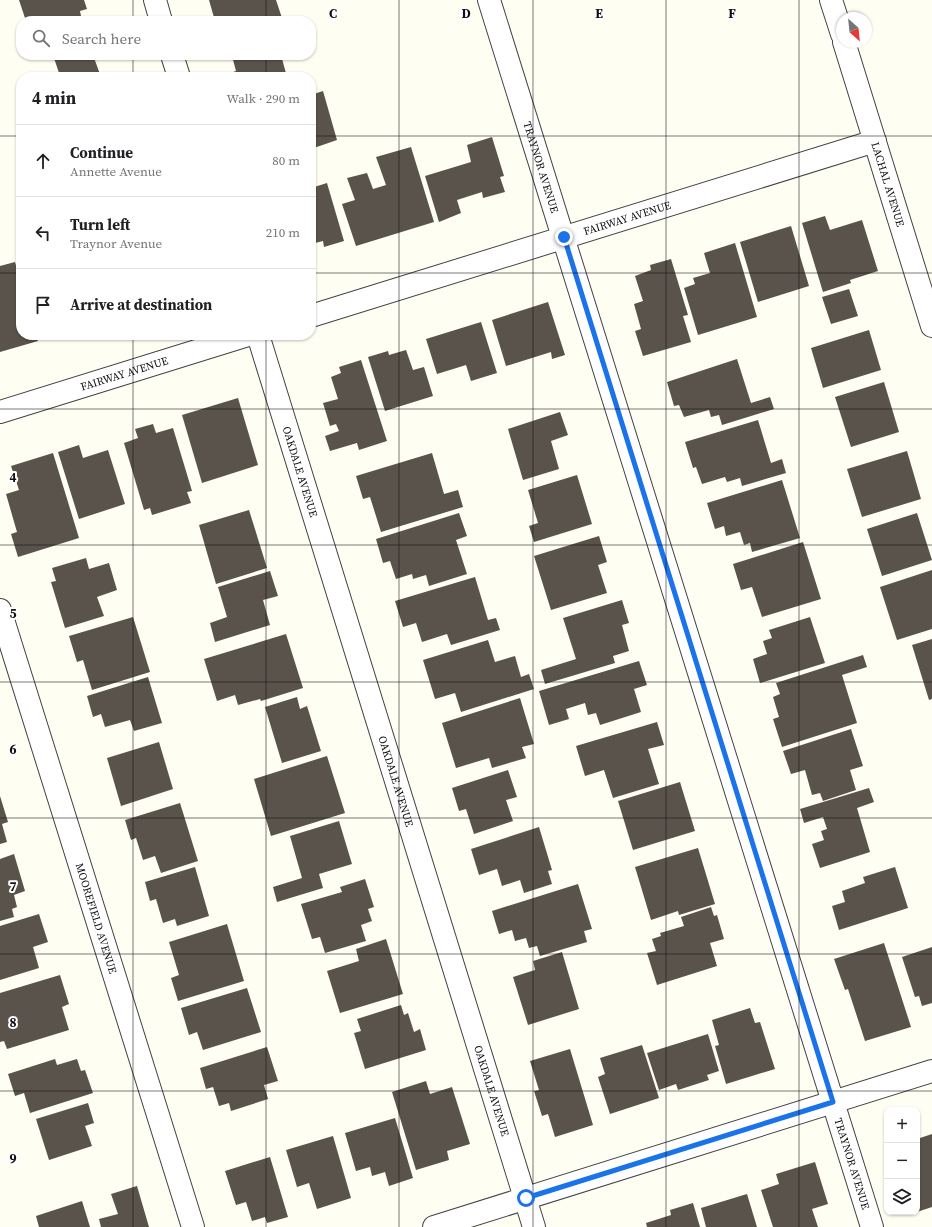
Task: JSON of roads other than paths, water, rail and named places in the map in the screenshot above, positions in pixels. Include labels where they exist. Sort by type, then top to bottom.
[{"type":"street","points":[[155,0],[160,16]]},
{"type":"street","name":"TRAYNOR AVENUE","points":[[489,0],[872,1227]]},
{"type":"street","points":[[832,0],[836,14]]},
{"type":"street","name":"LACHAL AVENUE","points":[[846,48],[932,326]]},
{"type":"street","points":[[174,60],[177,72]]},
{"type":"street","name":"FAIRWAY AVENUE","points":[[316,314],[875,141]]},
{"type":"street","name":"FAIRWAY AVENUE","points":[[0,412],[232,340]]},
{"type":"street","name":"OAKDALE AVENUE","points":[[260,340],[534,1227]]},
{"type":"street","name":"MOOREFIELD AVENUE","points":[[0,610],[193,1227]]},
{"type":"street","points":[[434,1227],[932,1071]]}]
